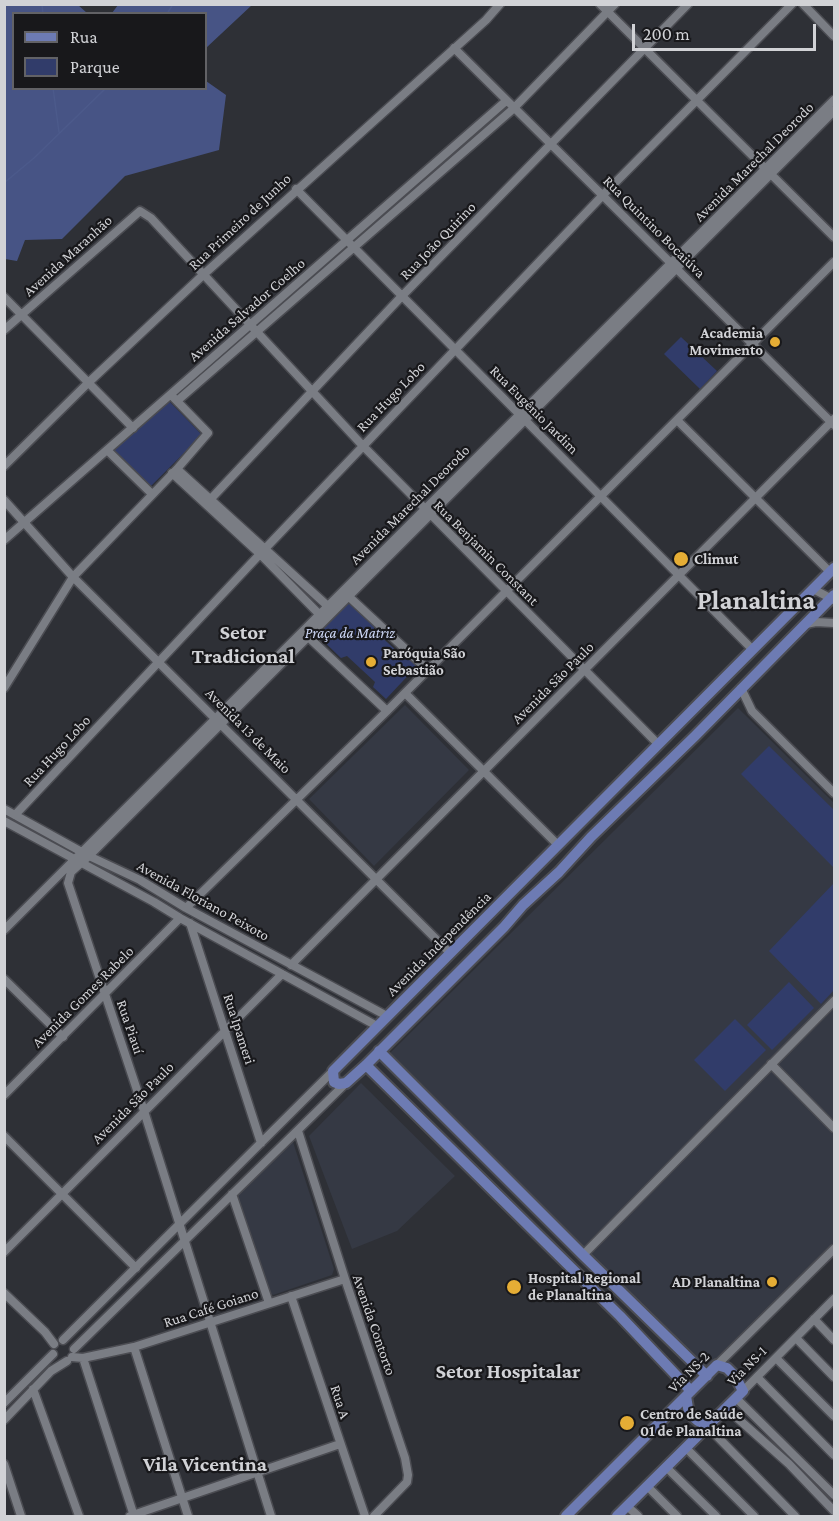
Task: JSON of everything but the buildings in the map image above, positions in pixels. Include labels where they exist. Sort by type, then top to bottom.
[{"type":"main road","name":"Avenida Independência","points":[[333,1071],[832,570]]},
{"type":"main road","points":[[333,1071],[334,1082],[346,1083],[366,1065],[536,892],[559,872],[591,837],[834,598]]},
{"type":"main road","points":[[710,693],[714,703],[721,709]]},
{"type":"main road","points":[[700,703],[708,706],[713,712],[711,719]]},
{"type":"main road","points":[[527,877],[530,886],[536,892]]},
{"type":"main road","points":[[509,894],[520,896],[523,905]]},
{"type":"main road","points":[[420,983],[423,993],[433,996]]},
{"type":"main road","points":[[403,1001],[414,1003],[416,1014]]},
{"type":"main road","points":[[379,1052],[707,1376]]},
{"type":"main road","points":[[366,1065],[620,1316],[689,1394],[688,1408],[691,1415],[707,1426]]},
{"type":"main road","points":[[385,1084],[399,1071]]},
{"type":"main road","points":[[428,1127],[442,1114]]},
{"type":"main road","points":[[460,1157],[472,1144]]},
{"type":"main road","points":[[520,1217],[529,1201]]},
{"type":"main road","points":[[620,1316],[634,1319],[642,1313]]},
{"type":"main road","points":[[717,1365],[727,1368],[735,1376],[739,1395]]},
{"type":"main road","name":"Via NS-2","points":[[566,1516],[717,1365]]},
{"type":"main road","name":"Via NS-1","points":[[617,1516],[739,1395]]},
{"type":"street","name":"Rua Primeiro de Junho","points":[[4,466],[203,275],[500,4]]},
{"type":"street","points":[[600,4],[834,237]]},
{"type":"street","name":"Avenida Salvador Coelho","points":[[177,401],[253,329],[513,109],[615,4]]},
{"type":"street","name":"Rua João Quirino","points":[[208,502],[402,297],[688,4]]},
{"type":"street","name":"Rua Hugo Lobo","points":[[15,815],[603,195],[792,4]]},
{"type":"street","points":[[803,4],[834,36]]},
{"type":"street","name":"Rua Quintino Bocaiúva","points":[[454,48],[513,109],[833,422]]},
{"type":"street","name":"Avenida Marechal Deorodo","points":[[4,930],[86,854],[675,266],[769,171],[834,100]]},
{"type":"street","name":"Avenida Salvador Coelho","points":[[350,245],[506,101]]},
{"type":"street","name":"Avenida Marechal Deorodo","points":[[769,171],[834,111]]},
{"type":"street","name":"Rua Eugênio Jardim","points":[[296,189],[753,650]]},
{"type":"street","name":"Avenida Maranhão","points":[[4,330],[140,211],[151,218]]},
{"type":"street","name":"Rua Benjamin Constant","points":[[151,218],[363,446],[658,744]]},
{"type":"street","points":[[186,908],[298,800],[834,262]]},
{"type":"street","points":[[4,297],[133,428]]},
{"type":"street","name":"Avenida Salvador Coelho","points":[[4,540],[170,394],[253,329]]},
{"type":"street","points":[[4,688],[73,577],[208,433],[170,394]]},
{"type":"street","points":[[677,420],[832,570]]},
{"type":"street","name":"Avenida São Paulo","points":[[291,965],[833,422]]},
{"type":"street","points":[[106,450],[152,494]]},
{"type":"street","points":[[174,471],[262,552],[330,609]]},
{"type":"street","name":"Avenida 13 de Maio","points":[[4,500],[73,577],[450,953]]},
{"type":"street","points":[[262,552],[319,614]]},
{"type":"street","points":[[813,589],[834,598]]},
{"type":"street","points":[[345,594],[428,670]]},
{"type":"street","name":"Avenida Marechal Deorodo","points":[[305,634],[319,614],[330,609]]},
{"type":"street","points":[[806,624],[834,623]]},
{"type":"street","points":[[305,634],[387,711]]},
{"type":"street","points":[[741,688],[752,711],[834,793]]},
{"type":"street","points":[[405,693],[558,845]]},
{"type":"street","name":"Avenida Floriano Peixoto","points":[[4,809],[86,854],[140,880],[186,908],[387,1016]]},
{"type":"street","name":"Avenida Floriano Peixoto","points":[[4,821],[377,1026]]},
{"type":"street","name":"Avenida Marechal Deorodo","points":[[70,872],[77,861]]},
{"type":"street","name":"Rua Piauí","points":[[70,872],[68,883],[185,1238]]},
{"type":"street","points":[[134,891],[141,887],[140,880]]},
{"type":"street","points":[[154,902],[154,896],[162,892]]},
{"type":"street","name":"Avenida Gomes Rabelo","points":[[4,1095],[180,918]]},
{"type":"street","name":"Rua Ipameri","points":[[190,923],[261,1143]]},
{"type":"street","points":[[230,945],[238,943],[238,936],[235,934]]},
{"type":"street","points":[[247,955],[244,947],[249,943],[252,944]]},
{"type":"street","name":"Avenida São Paulo","points":[[4,1252],[282,974]]},
{"type":"street","points":[[4,979],[63,1037]]},
{"type":"street","points":[[329,1001],[337,990]]},
{"type":"street","points":[[583,1255],[834,1001]]},
{"type":"street","points":[[771,1064],[834,1128]]},
{"type":"street","name":"Avenida Independência","points":[[4,1403],[58,1344],[333,1071]]},
{"type":"street","points":[[4,1420],[51,1371],[71,1356],[185,1238],[346,1083]]},
{"type":"street","points":[[317,1088],[326,1091],[330,1100]]},
{"type":"street","name":"Avenida Contorto","points":[[298,1131],[405,1458],[407,1482],[374,1516]]},
{"type":"street","points":[[4,1136],[136,1268]]},
{"type":"street","points":[[252,1152],[257,1150],[264,1153],[266,1157],[263,1164]]},
{"type":"street","points":[[217,1187],[216,1196],[220,1199],[230,1196]]},
{"type":"street","points":[[230,1196],[269,1303]]},
{"type":"street","points":[[185,1238],[271,1516]]},
{"type":"street","name":"Via NS-2","points":[[717,1365],[834,1249]]},
{"type":"street","name":"Rua Café Goiano","points":[[71,1356],[83,1358],[134,1347],[345,1278]]},
{"type":"street","points":[[4,1293],[58,1344],[61,1361],[71,1356]]},
{"type":"street","name":"Rua A","points":[[291,1296],[365,1516]]},
{"type":"street","points":[[834,1300],[796,1338],[834,1377]]},
{"type":"street","points":[[814,1319],[834,1340]]},
{"type":"street","name":"Via NS-1","points":[[739,1395],[796,1338]]},
{"type":"street","points":[[58,1344],[72,1344],[71,1356]]},
{"type":"street","points":[[134,1347],[188,1516]]},
{"type":"street","points":[[83,1358],[132,1516],[340,1444]]},
{"type":"street","points":[[776,1358],[834,1416]]},
{"type":"street","points":[[757,1377],[834,1455]]},
{"type":"street","points":[[33,1389],[79,1516]]},
{"type":"street","points":[[739,1395],[834,1496]]},
{"type":"street","points":[[726,1408],[789,1464],[834,1511]]},
{"type":"street","points":[[707,1426],[795,1516]]},
{"type":"street","points":[[686,1448],[754,1516]]},
{"type":"street","points":[[789,1464],[794,1463],[795,1456]]},
{"type":"street","points":[[4,1464],[21,1516]]},
{"type":"street","points":[[666,1467],[716,1516]]},
{"type":"street","points":[[803,1478],[805,1473],[810,1471]]},
{"type":"street","points":[[647,1486],[677,1516]]},
{"type":"street","points":[[627,1506],[638,1516]]},
{"type":"shaded area","points":[[5,4],[78,5],[86,12],[12,12],[12,90],[207,90],[207,82],[226,95],[219,150],[125,176],[62,239],[25,240],[17,261],[5,259]]},
{"type":"shaded area","points":[[118,4],[252,5],[207,47],[207,12],[113,12]]},
{"type":"shaded area","points":[[405,705],[469,770],[374,866],[309,799]]},
{"type":"shaded area","points":[[738,708],[834,803],[834,1243],[711,1367],[705,1368],[389,1054]]},
{"type":"shaded area","points":[[361,1083],[455,1176],[397,1231],[352,1249],[309,1136]]},
{"type":"shaded area","points":[[293,1142],[334,1269],[332,1275],[273,1295],[268,1292],[236,1195]]},
{"type":"green space","points":[[681,337],[717,371],[700,389],[664,354]]},
{"type":"green space","points":[[168,400],[202,435],[151,486],[113,449]]},
{"type":"green space","name":"Praça da Matriz","points":[[348,600],[374,625],[374,630],[401,655],[405,654],[417,666],[386,699],[373,687],[375,682],[347,656],[341,658],[315,633]]},
{"type":"green space","points":[[769,746],[834,810],[834,868],[741,774]]},
{"type":"green space","points":[[834,883],[834,990],[821,1004],[769,951]]},
{"type":"green space","points":[[789,982],[814,1008],[772,1050],[747,1025]]},
{"type":"green space","points":[[735,1019],[766,1050],[725,1091],[694,1060]]},
{"type":"waterway","points":[[42,4],[43,12]]},
{"type":"waterway","points":[[168,12],[173,4]]},
{"type":"waterway","points":[[53,90],[59,132]]},
{"type":"waterway","points":[[4,183],[34,158],[104,90]]},
{"type":"place","name":"Academia Movimento","points":[[775,342]]},
{"type":"place","name":"Climut","points":[[681,559]]},
{"type":"place","name":"Paróquia São Sebastião","points":[[371,662]]},
{"type":"place","name":"AD Planaltina","points":[[772,1282]]},
{"type":"place","name":"Hospital Regional de Planaltina","points":[[514,1287]]},
{"type":"place","name":"Centro de Saúde 01 de Planaltina","points":[[627,1423]]},
{"type":"district","name":"Planaltina","points":[[756,601]]},
{"type":"district","name":"Setor Tradicional","points":[[243,645]]},
{"type":"district","name":"Setor Hospitalar","points":[[508,1372]]},
{"type":"district","name":"Vila Vicentina","points":[[205,1465]]}]
